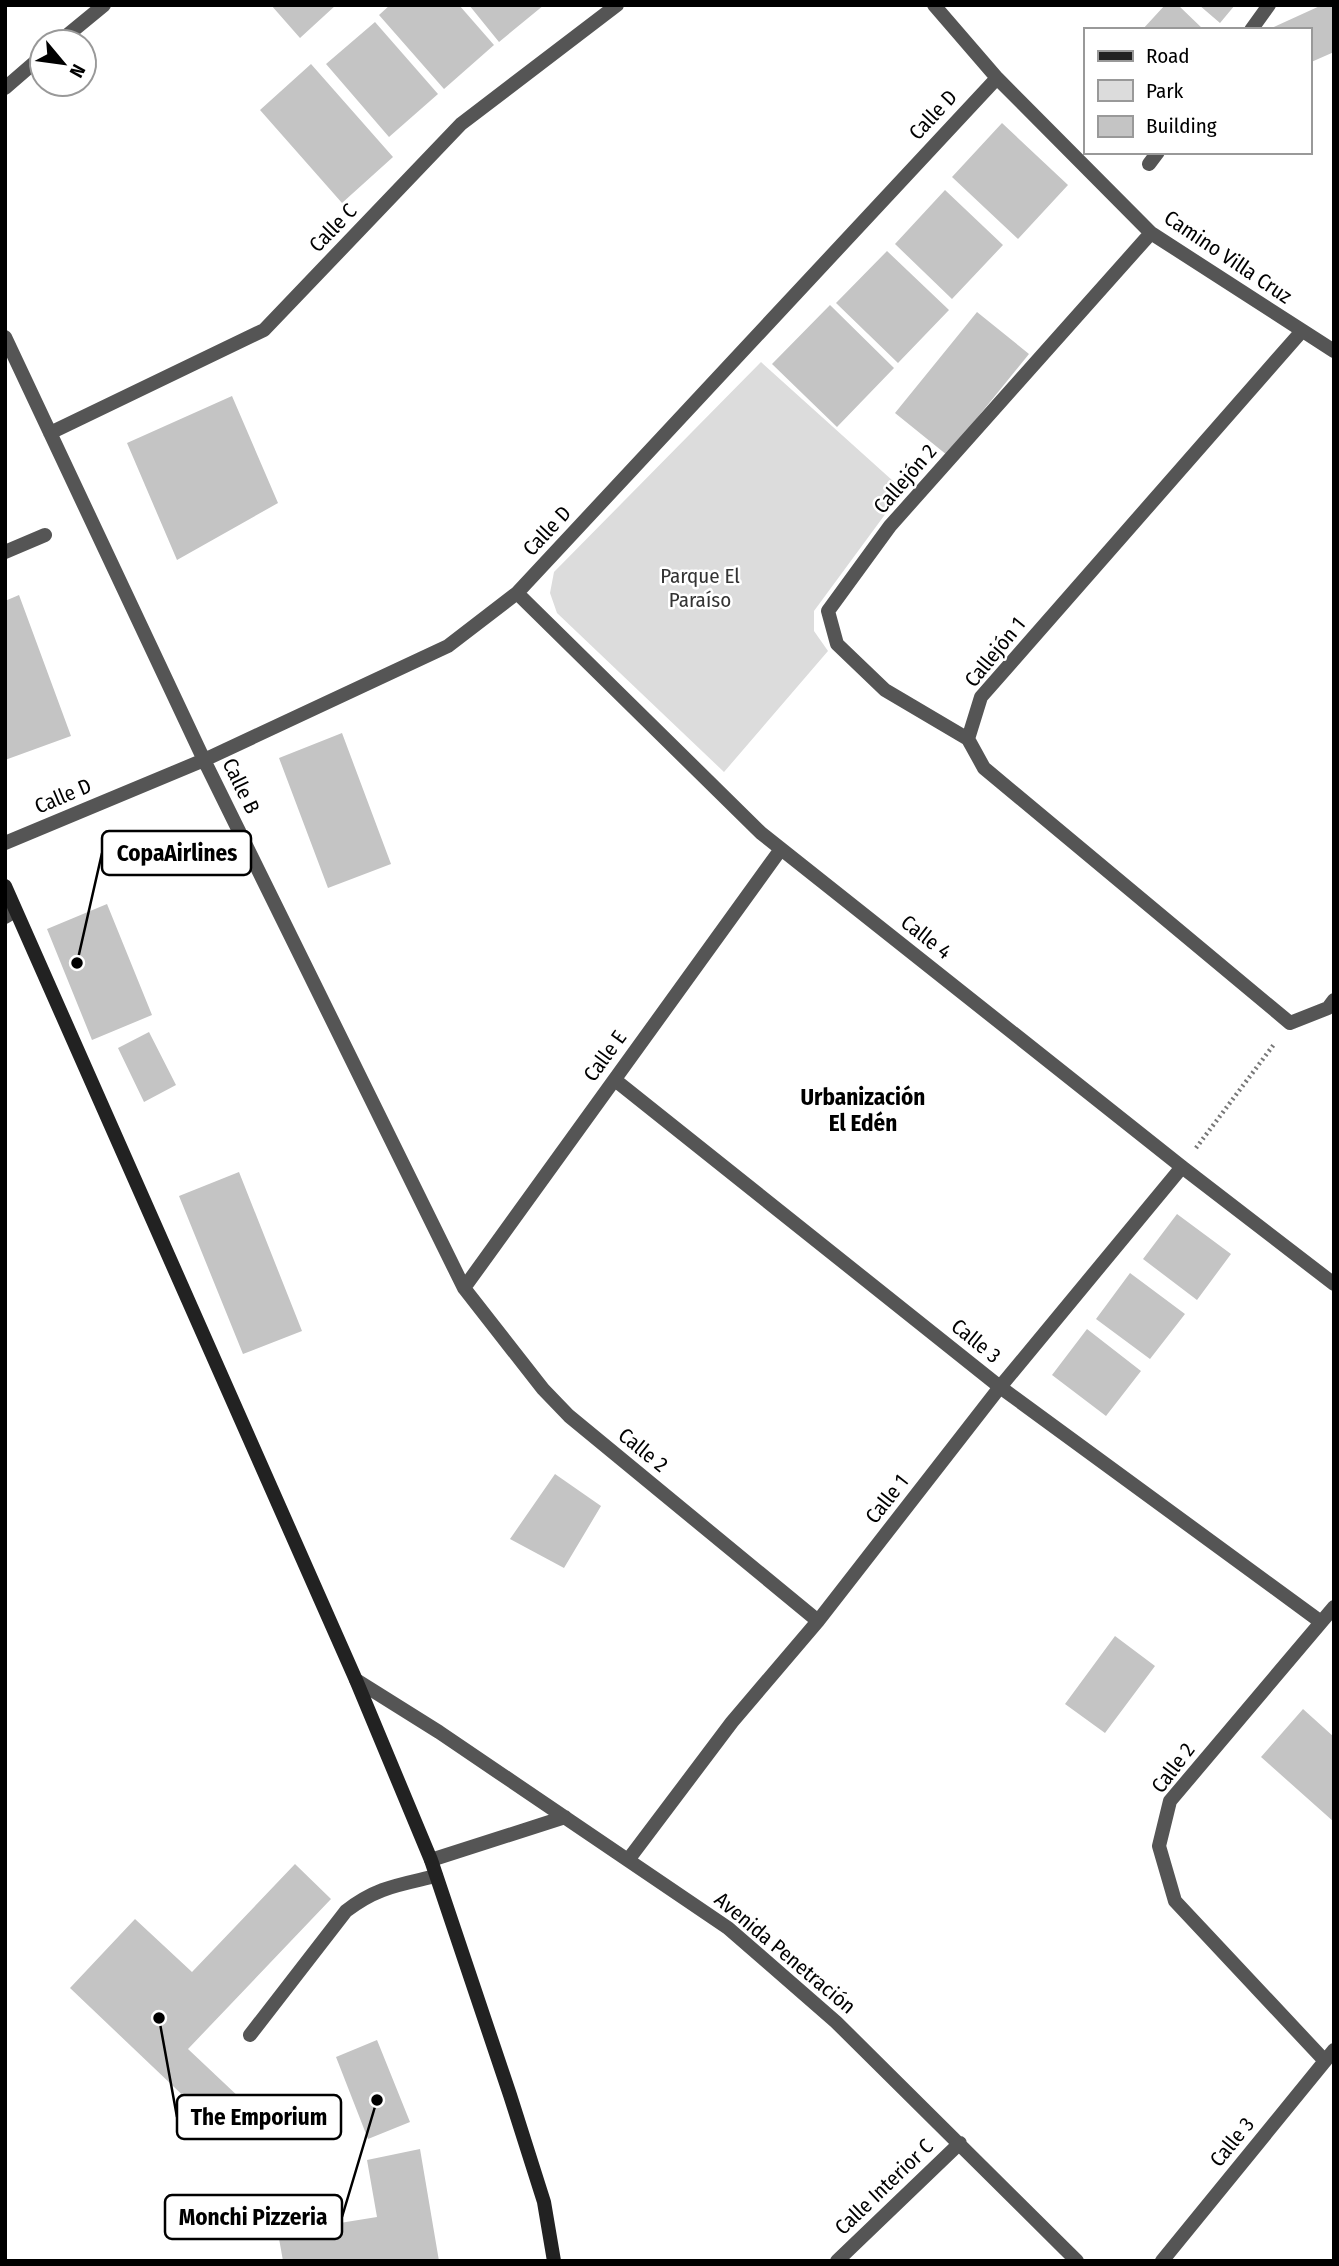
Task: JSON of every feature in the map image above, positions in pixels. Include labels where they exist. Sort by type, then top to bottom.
[{"type":"main road","points":[[5,886],[10,914],[356,1680],[436,1875],[540,2190],[554,2261]]},
{"type":"street","points":[[77,28],[104,5]]},
{"type":"street","name":"Calle C","points":[[50,433],[264,330],[461,124],[617,5]]},
{"type":"street","name":"Camino Villa Cruz","points":[[934,5],[997,78],[1151,233],[1334,351]]},
{"type":"street","points":[[1252,28],[1269,5]]},
{"type":"street","points":[[5,88],[28,68]]},
{"type":"street","name":"Calle D","points":[[5,843],[204,760],[449,646],[517,593],[997,78]]},
{"type":"street","name":"Callejón 2","points":[[968,739],[885,690],[837,645],[828,611],[890,526],[1151,233]]},
{"type":"street","name":"Callejón 1","points":[[968,739],[981,697],[1302,331]]},
{"type":"street","name":"Calle B","points":[[5,337],[204,760],[464,1288]]},
{"type":"street","points":[[5,552],[45,535]]},
{"type":"street","name":"Calle 4","points":[[517,593],[761,833],[1334,1284]]},
{"type":"street","points":[[968,739],[984,768],[1290,1023],[1328,1008],[1334,1000]]},
{"type":"street","name":"Calle E","points":[[464,1288],[781,849]]},
{"type":"street","name":"Calle 3","points":[[615,1080],[1000,1387],[1321,1622]]},
{"type":"street","name":"Calle 1","points":[[628,1860],[733,1722],[818,1621],[1000,1387],[1182,1167]]},
{"type":"street","name":"Calle 2","points":[[464,1288],[542,1389],[569,1416],[818,1621]]},
{"type":"street","name":"Calle 2","points":[[1329,2055],[1175,1900],[1159,1846],[1170,1801],[1334,1607]]},
{"type":"street","name":"Avenida Penetración","points":[[356,1680],[439,1732],[728,1928],[836,2022],[1077,2261]]},
{"type":"street","points":[[430,1860],[565,1817]]},
{"type":"street","points":[[250,2035],[346,1911],[365,1896],[436,1875]]},
{"type":"street","name":"Calle 3","points":[[1162,2261],[1329,2055]]},
{"type":"street","name":"Calle Interior C","points":[[837,2261],[960,2143]]},
{"type":"path","points":[[1182,1167],[1290,1023]]},
{"type":"green space","name":"Parque El Paraíso","points":[[761,362],[903,490],[814,611],[814,631],[828,651],[724,772],[557,613],[550,593],[554,572]]},
{"type":"building","points":[[271,5],[336,5],[300,38]]},
{"type":"building","points":[[390,5],[459,5],[494,45],[444,89],[379,15]]},
{"type":"building","points":[[469,5],[544,5],[499,42]]},
{"type":"building","points":[[1165,5],[1178,5],[1202,28],[1144,28]]},
{"type":"building","points":[[1199,5],[1235,5],[1220,23]]},
{"type":"building","points":[[1322,5],[1334,5],[1334,52],[1311,62],[1311,28],[1271,28]]},
{"type":"building","points":[[375,22],[438,94],[389,137],[326,64]]},
{"type":"building","points":[[311,64],[393,157],[342,203],[260,110]]},
{"type":"building","points":[[1002,123],[1068,185],[1018,239],[952,177]]},
{"type":"building","points":[[945,190],[1003,245],[952,299],[895,244]]},
{"type":"building","points":[[887,251],[949,310],[898,363],[836,303]]},
{"type":"building","points":[[830,305],[894,368],[837,427],[772,364]]},
{"type":"building","points":[[977,312],[1029,354],[947,455],[895,413]]},
{"type":"building","points":[[232,396],[278,503],[177,560],[127,443]]},
{"type":"building","points":[[19,595],[71,736],[5,760],[5,601]]},
{"type":"building","points":[[342,733],[391,864],[328,888],[279,758]]},
{"type":"building","points":[[107,904],[152,1015],[92,1040],[47,929]]},
{"type":"building","points":[[149,1032],[176,1085],[144,1102],[118,1048]]},
{"type":"building","points":[[239,1172],[302,1331],[243,1354],[179,1196]]},
{"type":"building","points":[[1177,1214],[1231,1254],[1197,1300],[1143,1259]]},
{"type":"building","points":[[1130,1273],[1185,1314],[1150,1359],[1096,1319]]},
{"type":"building","points":[[1087,1329],[1141,1371],[1106,1416],[1052,1375]]},
{"type":"building","points":[[555,1474],[601,1506],[564,1568],[510,1539]]},
{"type":"building","points":[[1115,1636],[1155,1666],[1105,1733],[1065,1704]]},
{"type":"building","points":[[1303,1709],[1334,1737],[1334,1822],[1261,1757]]},
{"type":"building","points":[[295,1864],[331,1899],[188,2049],[241,2099],[215,2126],[70,1988],[135,1919],[192,1972]]},
{"type":"building","points":[[377,2040],[410,2122],[368,2139],[336,2057]]},
{"type":"building","points":[[420,2149],[439,2261],[283,2261],[278,2233],[377,2217],[367,2160]]},
{"type":"place","name":"CopaAirlines","points":[[77,963]]},
{"type":"place","name":"The Emporium","points":[[159,2018]]},
{"type":"place","name":"Monchi Pizzeria","points":[[377,2100]]},
{"type":"district","name":"Urbanización El Edén","points":[[863,1110]]}]
